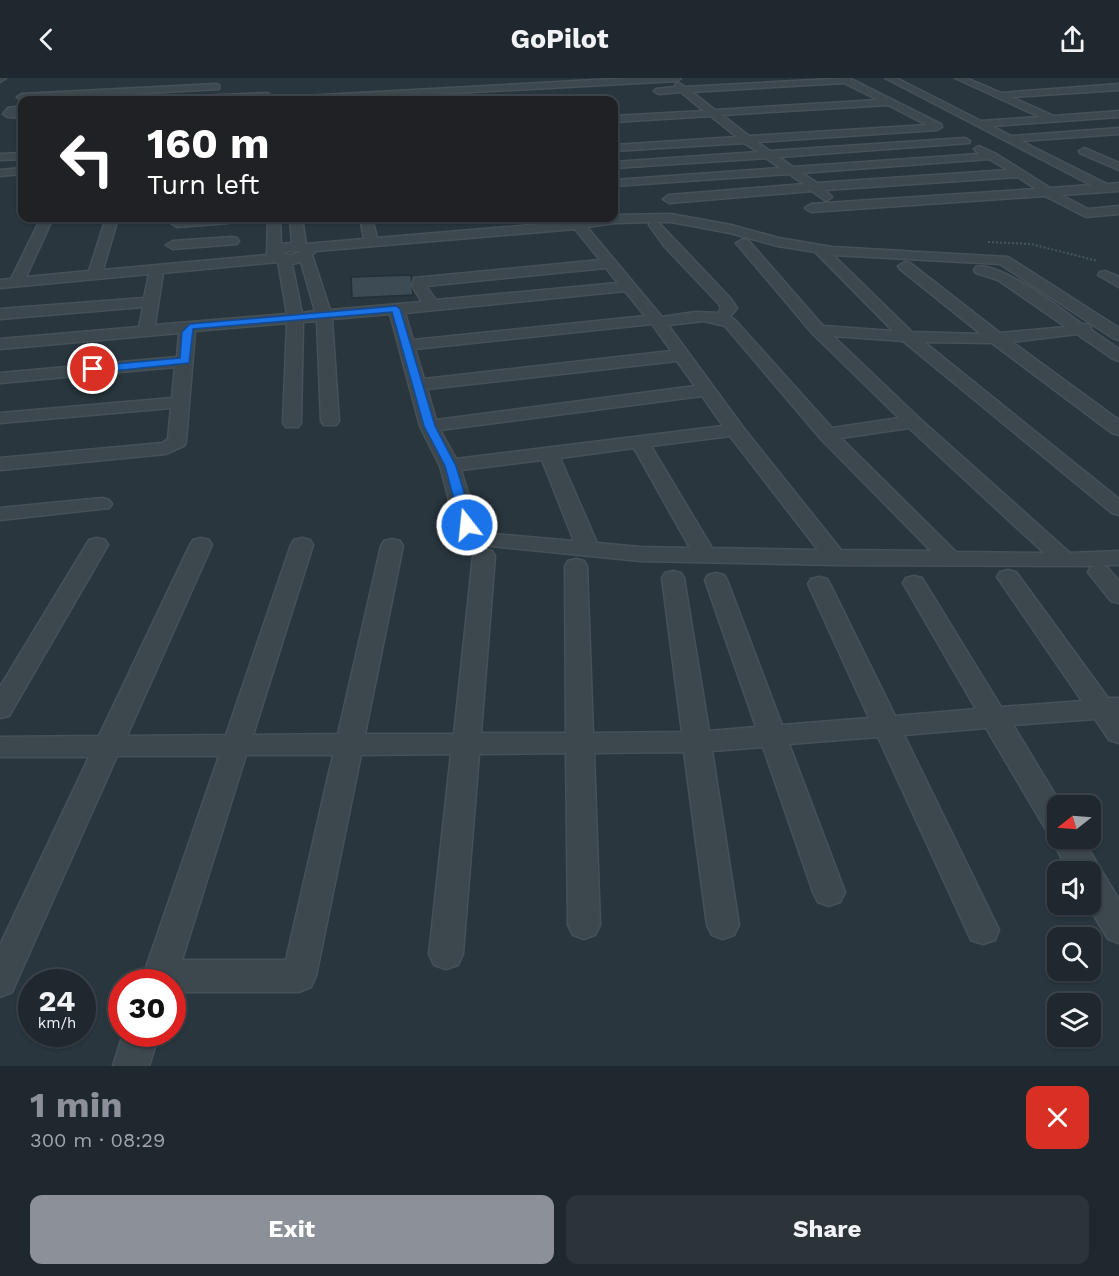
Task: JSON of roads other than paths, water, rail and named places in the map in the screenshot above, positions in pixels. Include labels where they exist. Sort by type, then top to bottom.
[{"type":"street","points":[[319,96],[584,78]]},
{"type":"street","points":[[668,78],[746,139],[815,187],[836,206]]},
{"type":"street","points":[[517,82],[677,78]]},
{"type":"street","points":[[889,78],[924,86],[1000,123],[1105,189]]},
{"type":"street","points":[[959,78],[1053,119]]},
{"type":"street","points":[[648,92],[843,79],[965,141],[1086,213],[1119,210]]},
{"type":"street","points":[[35,96],[217,82]]},
{"type":"street","points":[[517,82],[529,96]]},
{"type":"street","points":[[907,83],[1011,139],[1048,145],[1118,134]]},
{"type":"street","points":[[975,85],[997,84]]},
{"type":"street","points":[[999,95],[1119,87]]},
{"type":"street","points":[[845,92],[868,91]]},
{"type":"street","points":[[345,96],[355,93]]},
{"type":"street","points":[[685,102],[708,100]]},
{"type":"street","points":[[618,119],[887,102]]},
{"type":"street","points":[[1024,106],[1048,105]]},
{"type":"street","points":[[18,109],[11,110],[8,114],[18,115]]},
{"type":"street","points":[[889,115],[912,114]]},
{"type":"street","points":[[981,124],[1119,114]]},
{"type":"street","points":[[924,120],[969,118]]},
{"type":"street","points":[[706,126],[740,124]]},
{"type":"street","points":[[618,148],[937,126]]},
{"type":"street","points":[[1029,142],[1118,134]]},
{"type":"street","points":[[618,165],[965,141]]},
{"type":"street","points":[[1084,151],[1119,167]]},
{"type":"street","points":[[0,157],[18,156]]},
{"type":"street","points":[[618,183],[992,156]]},
{"type":"street","points":[[1100,158],[1119,157]]},
{"type":"street","points":[[0,173],[18,171]]},
{"type":"street","points":[[669,199],[1020,173]]},
{"type":"street","points":[[811,208],[1119,187]]},
{"type":"street","points":[[618,214],[630,219],[671,218],[824,254],[1003,260],[1119,335]]},
{"type":"street","points":[[17,282],[45,222]]},
{"type":"street","points":[[95,274],[111,222]]},
{"type":"street","points":[[146,331],[152,302],[173,245],[177,222]]},
{"type":"street","points":[[274,222],[278,256],[291,294],[295,316],[292,423]]},
{"type":"street","points":[[297,222],[324,315],[330,421]]},
{"type":"street","points":[[367,222],[372,242]]},
{"type":"street","points":[[304,251],[368,252],[580,228],[596,222]]},
{"type":"street","points":[[655,225],[669,243],[726,302],[729,308],[722,318]]},
{"type":"street","points":[[0,284],[278,256],[372,242],[655,225],[689,228],[743,243],[905,266],[988,271],[1003,277],[1119,356]]},
{"type":"street","points":[[580,228],[657,320],[735,430],[836,558]]},
{"type":"street","points":[[173,245],[232,241]]},
{"type":"street","points":[[743,243],[818,330],[913,422],[1065,560]]},
{"type":"street","points":[[824,254],[909,338],[1119,509]]},
{"type":"street","points":[[432,305],[419,286],[419,281],[610,263]]},
{"type":"street","points":[[905,266],[998,340],[1119,429]]},
{"type":"street","points":[[1105,275],[1119,283]]},
{"type":"street","points":[[0,344],[628,286]]},
{"type":"street","points":[[291,294],[317,292]]},
{"type":"street","points":[[0,314],[152,302]]},
{"type":"street","points":[[396,309],[429,426],[450,466],[471,533],[489,540],[582,558],[711,568],[836,558],[1065,560],[1119,558]]},
{"type":"street","points":[[407,345],[657,320],[708,316],[722,318],[730,323],[827,434],[951,558]]},
{"type":"street","points":[[818,330],[909,338],[998,340],[1103,325]]},
{"type":"street","points":[[0,464],[166,448],[177,442],[187,332],[190,327]]},
{"type":"street","points":[[418,385],[682,355]]},
{"type":"street","points":[[0,378],[185,361]]},
{"type":"street","points":[[429,426],[708,390]]},
{"type":"street","points":[[0,418],[182,402]]},
{"type":"street","points":[[827,434],[913,422]]},
{"type":"street","points":[[450,466],[735,430]]},
{"type":"street","points":[[639,442],[711,568],[829,892]]},
{"type":"street","points":[[549,454],[582,558],[580,742],[584,925]]},
{"type":"street","points":[[0,514],[102,504]]},
{"type":"street","points":[[0,709],[97,545]]},
{"type":"street","points":[[0,981],[201,545]]},
{"type":"street","points":[[162,969],[302,545]]},
{"type":"street","points":[[186,978],[299,976],[392,546]]},
{"type":"street","points":[[446,954],[484,556]]},
{"type":"street","points":[[1099,572],[1119,596]]},
{"type":"street","points":[[1008,577],[1110,707],[1119,733]]},
{"type":"street","points":[[673,578],[723,925]]},
{"type":"street","points":[[914,583],[1047,806]]},
{"type":"street","points":[[819,584],[983,930]]},
{"type":"street","points":[[0,747],[697,742],[1110,707]]},
{"type":"street","points":[[1101,899],[1119,929]]},
{"type":"street","points":[[131,1066],[137,1047]]}]
